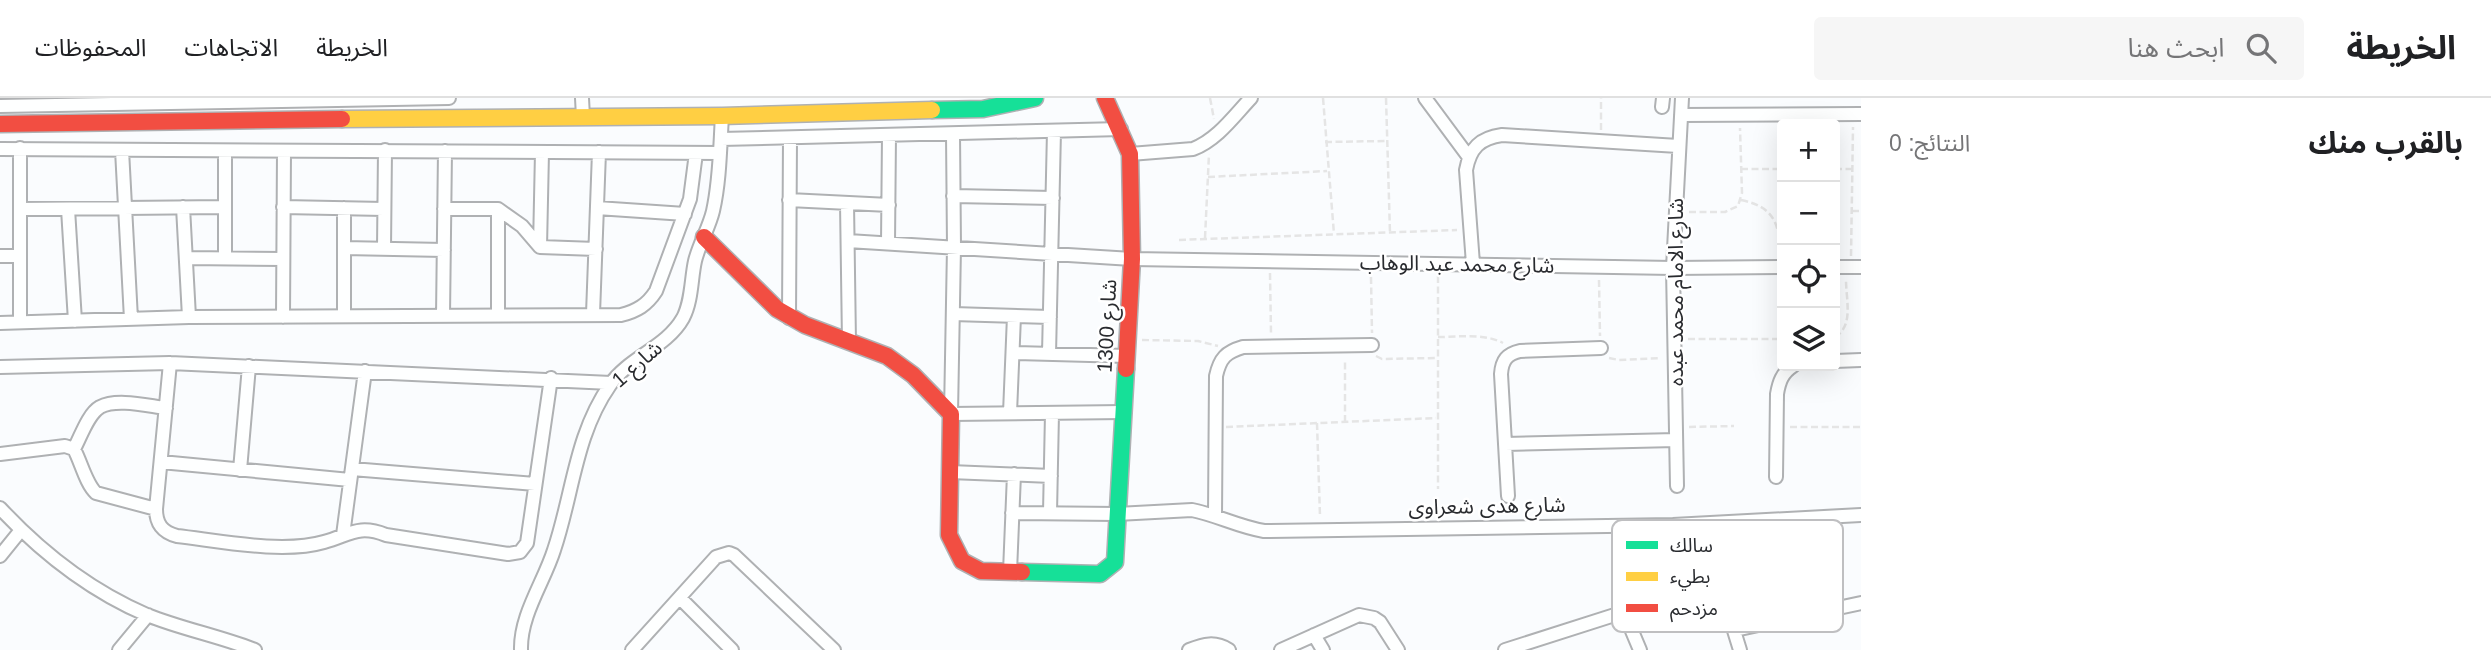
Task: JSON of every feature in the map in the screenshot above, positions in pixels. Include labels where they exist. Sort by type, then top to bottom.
[{"type":"street","points":[[0,106],[49,102],[109,113],[151,101],[449,98]]},
{"type":"street","points":[[582,98],[583,117]]},
{"type":"street","points":[[0,124],[109,113],[722,116],[983,109],[1035,98]]},
{"type":"street","name":"شارع 1300","points":[[1010,572],[1093,576],[1106,572],[1115,562],[1132,258],[1130,154],[1105,98]]},
{"type":"street","points":[[1130,154],[1193,149],[1213,137],[1251,98]]},
{"type":"street","points":[[1425,98],[1468,156]]},
{"type":"street","name":"شارع الامام محمد عبده","points":[[1677,486],[1673,268],[1682,98]]},
{"type":"street","points":[[1681,115],[1857,114]]},
{"type":"street","name":"شارع 1","points":[[521,650],[525,622],[556,544],[580,445],[599,402],[611,383],[625,369],[673,333],[684,316],[696,256],[716,196],[722,116]]},
{"type":"street","points":[[0,149],[696,153],[720,146],[790,138],[1121,129]]},
{"type":"street","points":[[1049,354],[1054,131]]},
{"type":"street","points":[[953,134],[954,247],[949,535],[957,554],[969,566],[982,571],[1010,572],[1014,474]]},
{"type":"street","points":[[888,243],[889,135]]},
{"type":"street","points":[[1474,264],[1466,170],[1468,156],[1476,145],[1488,137],[1502,135],[1678,146]]},
{"type":"street","points":[[789,318],[790,138]]},
{"type":"street","points":[[20,148],[20,321]]},
{"type":"street","points":[[122,150],[131,319]]},
{"type":"street","points":[[384,150],[384,248]]},
{"type":"street","points":[[225,151],[225,257]]},
{"type":"street","points":[[283,317],[284,151]]},
{"type":"street","points":[[443,316],[445,151]]},
{"type":"street","points":[[540,247],[542,152]]},
{"type":"street","points":[[593,314],[600,152]]},
{"type":"street","points":[[0,323],[189,317],[632,313],[650,300],[656,291],[694,183],[696,153]]},
{"type":"street","points":[[953,196],[1053,198]]},
{"type":"street","points":[[789,200],[889,205]]},
{"type":"street","points":[[847,203],[849,342]]},
{"type":"street","points":[[183,207],[189,317]]},
{"type":"street","points":[[20,209],[225,207]]},
{"type":"street","points":[[284,207],[384,209]]},
{"type":"street","points":[[344,208],[344,316]]},
{"type":"street","points":[[597,208],[685,214]]},
{"type":"street","points":[[68,209],[75,321]]},
{"type":"street","points":[[444,209],[498,209],[522,226],[540,247],[596,249]]},
{"type":"street","points":[[498,209],[498,314]]},
{"type":"street","points":[[704,237],[789,318],[822,334],[884,355],[899,364],[951,414],[1124,412]]},
{"type":"street","name":"شارع محمد عبد الوهاب","points":[[848,241],[1132,258],[1673,268],[1777,267]]},
{"type":"street","points":[[344,248],[444,250]]},
{"type":"street","points":[[0,256],[20,256]]},
{"type":"street","points":[[186,258],[283,259]]},
{"type":"street","points":[[953,314],[1050,317]]},
{"type":"street","points":[[1010,414],[1014,316]]},
{"type":"street","points":[[1215,516],[1216,376],[1219,361],[1229,351],[1243,347],[1372,345]]},
{"type":"street","points":[[1508,496],[1501,374],[1505,358],[1512,353],[1601,348]]},
{"type":"street","points":[[1013,353],[1127,356]]},
{"type":"street","points":[[1840,360],[1861,360]]},
{"type":"street","points":[[170,363],[156,509],[160,528],[177,537],[284,547],[304,547],[362,529],[514,554],[524,548],[551,378]]},
{"type":"street","points":[[0,367],[170,363],[551,378],[611,383]]},
{"type":"street","points":[[240,470],[249,366]]},
{"type":"street","points":[[343,535],[365,371]]},
{"type":"street","points":[[1776,477],[1779,381],[1785,371]]},
{"type":"street","points":[[74,449],[90,418],[101,407],[125,402],[166,408]]},
{"type":"street","points":[[1050,513],[1052,413]]},
{"type":"street","points":[[1505,444],[1676,434]]},
{"type":"street","points":[[0,454],[65,446],[74,449],[85,470],[89,487],[96,493],[156,509]]},
{"type":"street","points":[[161,463],[240,470],[535,484]]},
{"type":"street","points":[[950,472],[1051,476]]},
{"type":"street","points":[[0,508],[21,530],[74,574],[110,597],[148,615],[252,649]]},
{"type":"street","name":"شارع هدى شعراوى","points":[[1012,513],[1117,514],[1192,510],[1264,531],[1612,525]]},
{"type":"street","name":"شارع هدى شعراوى","points":[[1757,520],[1861,515]]},
{"type":"street","points":[[0,556],[21,530]]},
{"type":"street","points":[[632,650],[716,557],[729,553],[834,650]]},
{"type":"street","points":[[680,598],[732,650]]},
{"type":"street","points":[[1843,607],[1861,603]]},
{"type":"street","points":[[119,650],[148,615]]},
{"type":"street","points":[[1281,650],[1359,615],[1366,615],[1380,622],[1398,650]]},
{"type":"street","points":[[1505,650],[1612,616]]},
{"type":"street","points":[[1632,632],[1640,650]]},
{"type":"street","points":[[1736,632],[1740,650]]},
{"type":"street","points":[[1314,635],[1322,650]]},
{"type":"street","points":[[1189,650],[1214,643],[1229,650]]},
{"type":"path","points":[[1205,239],[1213,137],[1210,98]]},
{"type":"path","points":[[1323,98],[1334,235]]},
{"type":"path","points":[[1387,98],[1390,233]]},
{"type":"path","points":[[1601,98],[1601,141]]},
{"type":"path","points":[[1840,334],[1847,324],[1857,114]]},
{"type":"path","points":[[1675,212],[1725,212],[1738,206],[1741,200],[1740,115]]},
{"type":"path","points":[[1325,142],[1386,141]]},
{"type":"path","points":[[1741,169],[1777,169]]},
{"type":"path","points":[[1840,169],[1853,169]]},
{"type":"path","points":[[1208,177],[1327,171]]},
{"type":"path","points":[[1741,200],[1754,202],[1774,218],[1779,230],[1780,245]]},
{"type":"path","points":[[1852,211],[1861,211]]},
{"type":"path","points":[[1179,240],[1471,230]]},
{"type":"path","points":[[1269,261],[1271,346]]},
{"type":"path","points":[[1371,262],[1374,354],[1382,359],[1438,358]]},
{"type":"path","points":[[1438,263],[1438,489]]},
{"type":"path","points":[[1598,266],[1601,348],[1605,355],[1611,359],[1675,357]]},
{"type":"path","points":[[1438,337],[1495,339],[1505,344],[1512,353]]},
{"type":"path","points":[[1674,338],[1777,339]]},
{"type":"path","points":[[1128,339],[1198,341],[1229,351]]},
{"type":"path","points":[[1345,345],[1345,422]]},
{"type":"path","points":[[1216,427],[1438,418]]},
{"type":"path","points":[[1317,423],[1321,530]]},
{"type":"path","points":[[1676,434],[1734,426]]},
{"type":"path","points":[[1776,426],[1861,427]]},
{"type":"traffic: fast","points":[[932,110],[983,109],[1035,98]]},
{"type":"traffic: fast","points":[[1022,572],[1100,574],[1115,562],[1126,369]]},
{"type":"traffic: slow","points":[[342,119],[722,116],[932,110]]},
{"type":"traffic: jam","points":[[1105,98],[1130,154],[1132,259],[1126,369]]},
{"type":"traffic: jam","points":[[0,124],[342,119]]},
{"type":"traffic: jam","points":[[704,237],[777,309],[805,325],[887,356],[913,375],[951,414],[949,535],[962,561],[981,571],[1022,572]]}]
